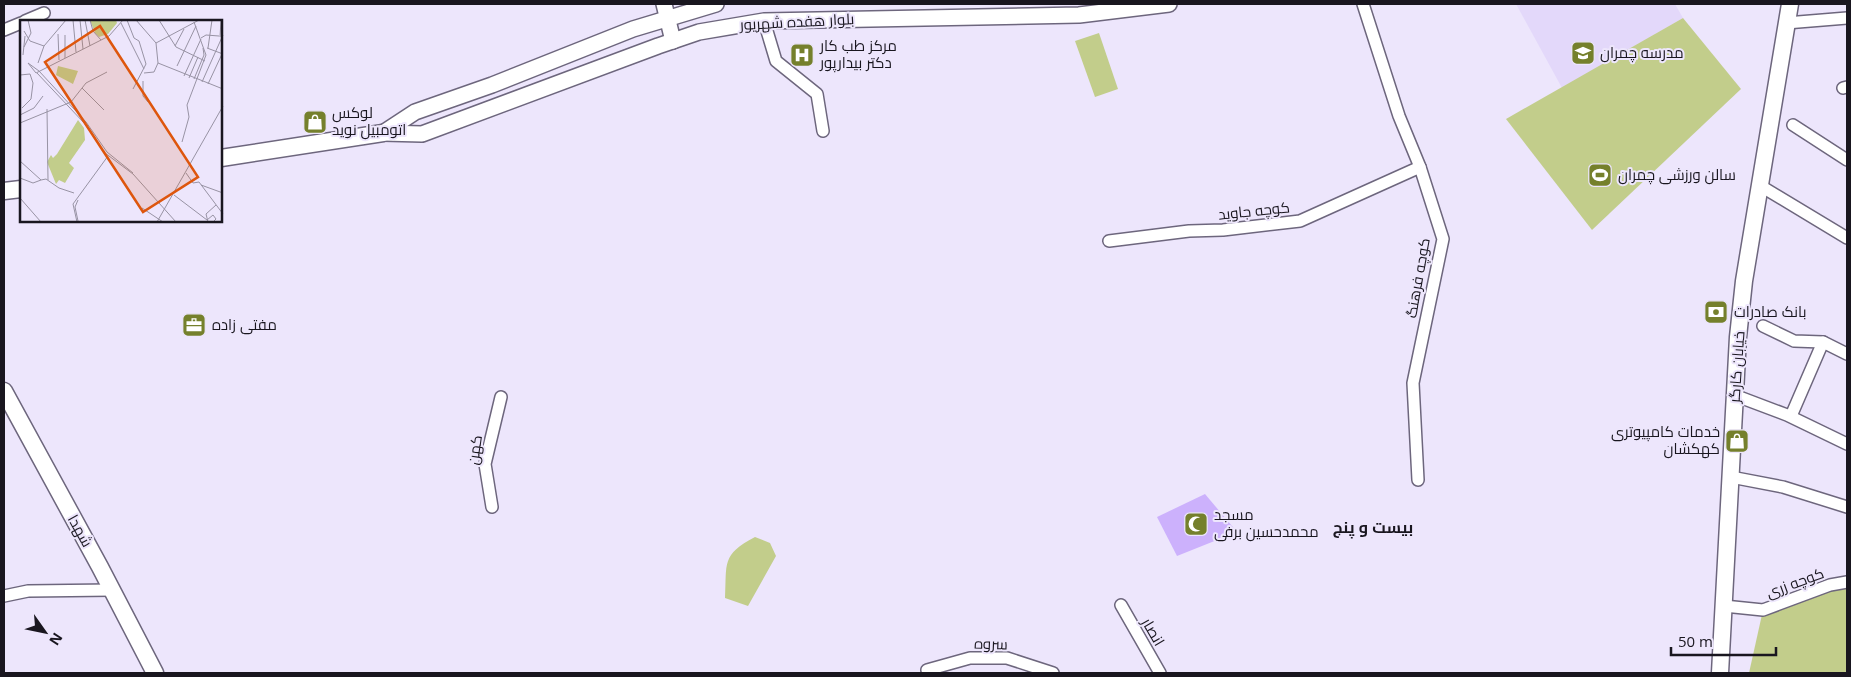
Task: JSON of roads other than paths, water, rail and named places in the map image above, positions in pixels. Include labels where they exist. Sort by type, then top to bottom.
[{"type":"main road","name":"خیابان کارگر","points":[[1720,673],[1734,395],[1744,281],[1790,4]]},
{"type":"main road","name":"بلوار هفده شهریور","points":[[222,158],[383,133]]},
{"type":"main road","points":[[4,191],[20,189]]},
{"type":"main road","name":"شهدا","points":[[4,391],[112,590],[154,673]]},
{"type":"street","name":"بلوار هفده شهریور","points":[[383,133],[415,112],[492,85],[633,29],[673,10],[716,4]]},
{"type":"street","name":"بلوار هفده شهریور","points":[[383,133],[422,134],[673,41],[725,27],[764,21],[1080,15],[1169,4]]},
{"type":"street","name":"کوچه فرهنگ","points":[[1363,4],[1399,116],[1420,167],[1443,239],[1413,383],[1418,480]]},
{"type":"street","points":[[673,10],[688,36]]},
{"type":"street","points":[[673,10],[673,41]]},
{"type":"street","points":[[27,20],[44,13]]},
{"type":"street","points":[[1786,23],[1847,18]]},
{"type":"street","points":[[764,21],[776,61],[817,94],[823,131]]},
{"type":"street","points":[[4,30],[20,23]]},
{"type":"street","points":[[1793,125],[1847,160]]},
{"type":"street","name":"کوچه جاوید","points":[[1109,241],[1189,230],[1223,230],[1300,221],[1420,167]]},
{"type":"street","points":[[1760,184],[1847,238]]},
{"type":"street","points":[[1763,326],[1794,341],[1823,342],[1847,354]]},
{"type":"street","points":[[1791,416],[1823,342]]},
{"type":"street","points":[[1734,395],[1791,416],[1847,444]]},
{"type":"street","name":"کهن","points":[[492,507],[485,464],[501,397]]},
{"type":"street","points":[[1731,477],[1792,490],[1847,507]]},
{"type":"street","name":"کوچه زری","points":[[1724,606],[1764,610],[1830,585],[1847,582]]},
{"type":"street","points":[[4,596],[28,591],[112,590]]},
{"type":"street","name":"انصار","points":[[1121,605],[1160,673]]},
{"type":"street","name":"سروه","points":[[927,670],[970,658],[1007,658],[1053,673]]},
{"type":"place","name":"مدرسه چمران","points":[[1583,53]]},
{"type":"place","name":"مرکز طب کار دکتر بیدارپور","points":[[802,55]]},
{"type":"place","name":"لوکس اتومبیل نوید","points":[[315,122]]},
{"type":"place","name":"سالن ورزشی چمران","points":[[1600,175]]},
{"type":"place","name":"بانک صادرات","points":[[1716,312]]},
{"type":"place","name":"مفتی زاده","points":[[194,325]]},
{"type":"place","name":"خدمات کامپیوتری کهکشان","points":[[1737,441]]},
{"type":"place","name":"مسجد محمدحسین برفی","points":[[1196,524]]},
{"type":"district","name":"بیست و پنج","points":[[1373,527]]}]
